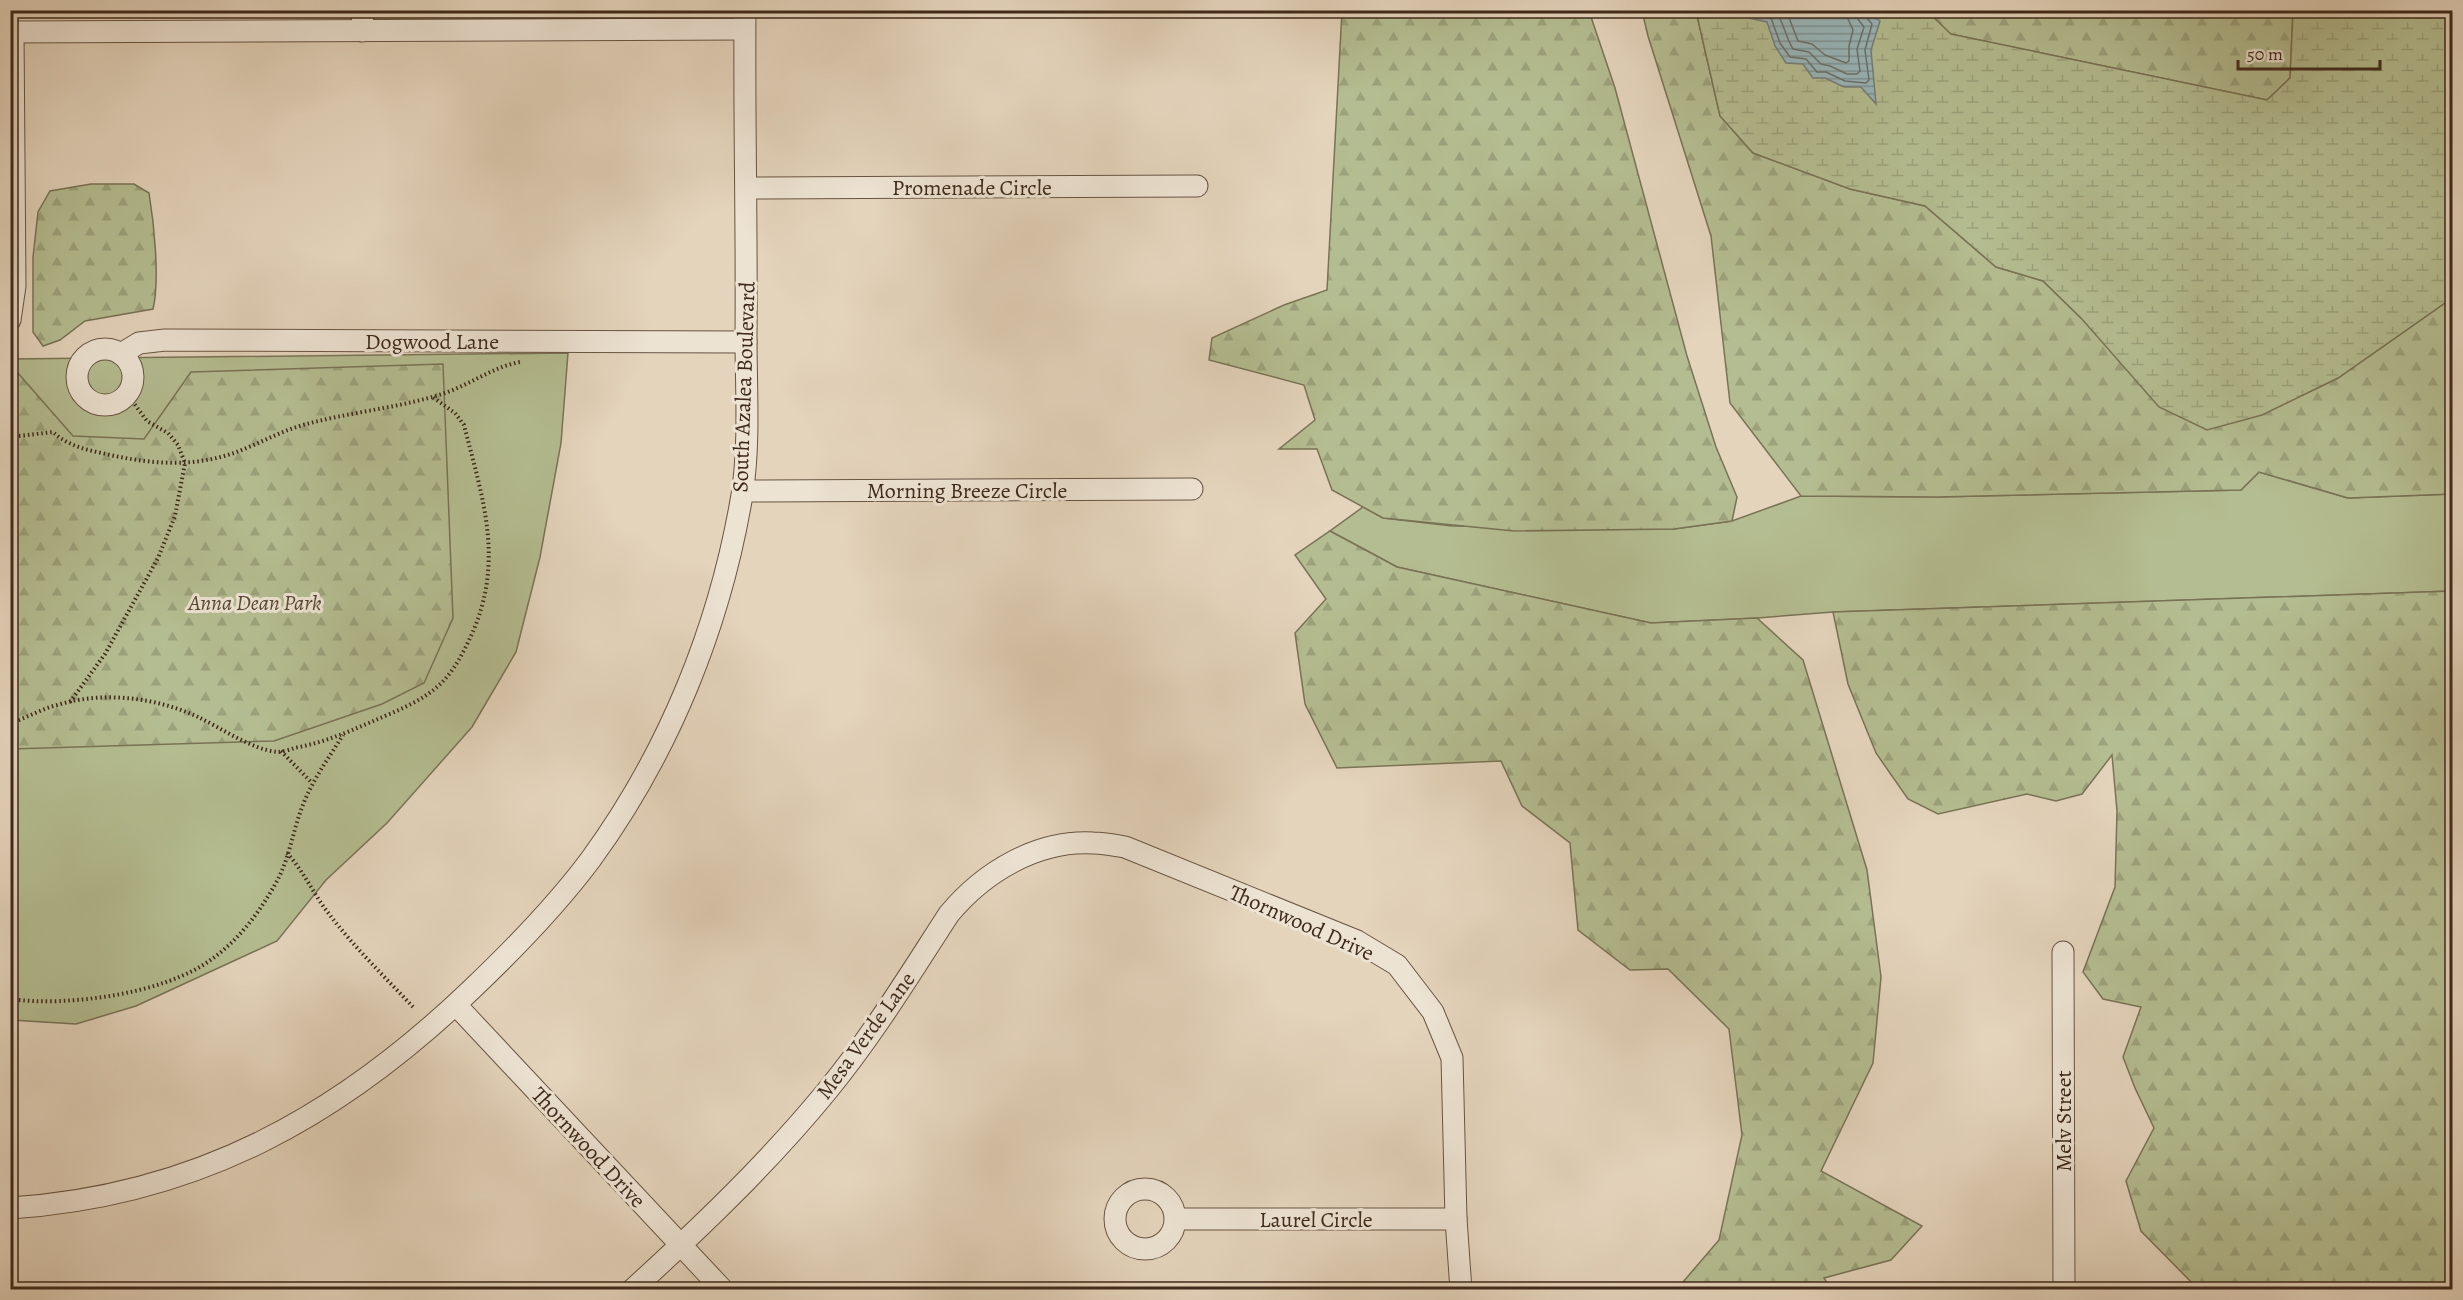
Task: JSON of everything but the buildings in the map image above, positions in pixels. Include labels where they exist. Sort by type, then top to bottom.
[{"type":"street","points":[[10,320],[15,286],[12,32],[363,21],[745,20]]},
{"type":"street","name":"South Azalea Boulevard","points":[[10,1208],[52,1206],[143,1188],[219,1162],[310,1117],[393,1060],[456,1005],[538,924],[569,888],[627,806],[646,775],[694,672],[710,627],[734,537],[742,491],[747,417],[745,20]]},
{"type":"street","name":"Promenade Circle","points":[[747,188],[1197,186]]},
{"type":"street","name":"Dogwood Lane","points":[[127,394],[112,404],[94,402],[86,397],[77,381],[81,363],[94,351],[103,349],[121,354],[139,343],[165,340],[746,342]]},
{"type":"street","points":[[121,354],[127,360],[133,377],[127,394]]},
{"type":"street","name":"Morning Breeze Circle","points":[[742,491],[1192,489]]},
{"type":"street","name":"Mesa Verde Lane","points":[[632,1290],[767,1161],[828,1090],[870,1034],[949,914],[976,885],[1023,856],[1040,850],[1076,843],[1125,847]]},
{"type":"street","name":"Thornwood Drive","points":[[1125,847],[1357,942],[1397,965],[1433,1012],[1452,1058],[1456,1219],[1461,1290]]},
{"type":"street","name":"Melv Street","points":[[2063,952],[2064,1290]]},
{"type":"street","name":"Thornwood Drive","points":[[456,1005],[723,1290]]},
{"type":"street","name":"Laurel Circle","points":[[1176,1219],[1456,1219]]},
{"type":"path","points":[[10,436],[53,432],[63,442],[136,461],[186,463],[220,457],[244,449],[272,435],[303,425],[445,392],[504,365],[524,361]]},
{"type":"path","points":[[70,702],[105,654],[158,558],[175,516],[186,463],[178,445],[168,433],[147,421],[127,394]]},
{"type":"path","points":[[10,723],[28,718],[55,705],[82,699],[123,698],[160,702],[196,716],[245,741],[281,751],[321,743],[426,695],[445,679],[464,650],[481,615],[489,580],[490,551],[486,518],[464,424],[455,412],[430,396]]},
{"type":"path","points":[[10,999],[60,1002],[155,985],[175,978],[210,960],[234,941],[252,920],[279,878],[312,783],[345,733]]},
{"type":"path","points":[[281,751],[312,783]]},
{"type":"path","points":[[287,854],[297,864],[303,877],[330,916],[413,1007]]},
{"type":"green space","points":[[1342,11],[1589,11],[1615,88],[1687,356],[1716,447],[1737,497],[1732,521],[1674,529],[1514,531],[1383,518],[1332,490],[1317,449],[1279,449],[1315,420],[1304,385],[1209,360],[1212,338],[1284,305],[1327,290]]},
{"type":"green space","points":[[1642,11],[1696,11],[1720,116],[1753,153],[1850,189],[1925,206],[1996,267],[2043,281],[2081,318],[2309,392],[2338,378],[2452,298],[2452,494],[2348,498],[2259,472],[2241,490],[1937,497],[1801,496],[1730,403],[1711,236]]},
{"type":"green space","points":[[1696,11],[1927,11],[1951,34],[2267,100],[2290,78],[2293,11],[2452,11],[2452,298],[2338,378],[2262,415],[2207,430],[2159,407],[2081,318],[2043,281],[1996,267],[1925,206],[1850,189],[1753,153],[1720,116]]},
{"type":"green space","points":[[1927,11],[2293,11],[2290,78],[2267,100],[1950,34]]},
{"type":"green space","points":[[91,184],[134,184],[149,193],[156,267],[153,309],[85,321],[60,340],[43,346],[33,332],[33,257],[38,212],[50,191]]},
{"type":"green space","name":"Anna Dean Park","points":[[568,353],[561,443],[540,557],[516,652],[472,727],[387,823],[326,880],[277,941],[136,1006],[76,1024],[11,1020],[11,359]]},
{"type":"green space","points":[[10,364],[73,436],[144,439],[191,372],[443,364],[453,618],[424,683],[382,704],[274,741],[11,749]]},
{"type":"green space","points":[[2259,472],[2348,498],[2452,494],[2452,591],[1833,612],[1651,623],[1397,567],[1330,531],[1363,507],[1383,518],[1452,526],[1674,529],[1732,521],[1801,496],[1937,497],[2241,490]]},
{"type":"green space","points":[[1330,531],[1397,567],[1651,623],[1757,618],[1803,660],[1867,870],[1881,977],[1873,1063],[1821,1171],[1922,1226],[1891,1260],[1824,1278],[1831,1289],[1677,1289],[1719,1240],[1742,1135],[1729,1029],[1668,969],[1630,970],[1578,930],[1570,843],[1522,806],[1501,761],[1337,768],[1305,704],[1295,633],[1326,599],[1295,555]]},
{"type":"green space","points":[[2452,591],[2452,1289],[2198,1289],[2141,1231],[2126,1181],[2154,1128],[2123,1057],[2141,1007],[2103,999],[2083,972],[2115,887],[2117,811],[2112,755],[2082,794],[2056,801],[2027,794],[1938,814],[1908,799],[1876,753],[1848,684],[1833,612]]},
{"type":"water","points":[[1739,11],[1866,11],[1880,21],[1871,50],[1876,104],[1861,87],[1844,87],[1825,78],[1813,78],[1803,64],[1786,63],[1775,46],[1767,22],[1749,18]]}]
